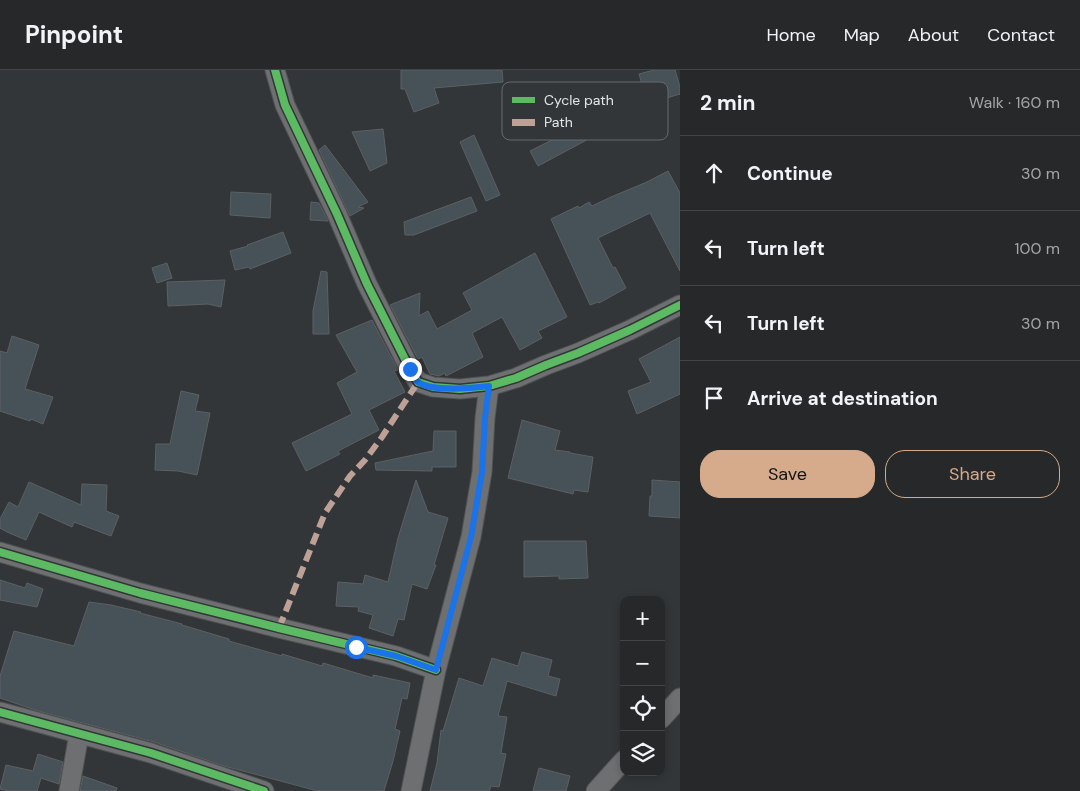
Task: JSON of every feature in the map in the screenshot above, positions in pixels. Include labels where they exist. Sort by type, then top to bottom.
[{"type":"street","points":[[275,70],[285,105],[368,284],[418,382],[432,387],[460,389],[489,386],[516,378],[578,353],[680,305]]},
{"type":"street","points":[[411,791],[436,670],[471,537],[482,472],[489,386]]},
{"type":"street","points":[[0,552],[140,593],[396,656],[436,670]]},
{"type":"street","points":[[665,715],[680,698]]},
{"type":"street","points":[[0,712],[151,753],[264,791]]},
{"type":"street","points":[[69,791],[79,734]]},
{"type":"street","points":[[596,791],[620,764]]},
{"type":"building","points":[[401,70],[502,70],[503,82],[434,88],[439,103],[414,112],[405,89],[401,89]]},
{"type":"building","points":[[654,70],[675,70],[680,94],[668,98],[668,82],[641,82],[639,74]]},
{"type":"building","points":[[383,129],[387,163],[370,171],[352,132]]},
{"type":"building","points":[[474,135],[500,195],[486,201],[460,142]]},
{"type":"building","points":[[552,140],[587,140],[538,166],[530,151]]},
{"type":"building","points":[[325,145],[368,202],[358,207],[364,208],[350,216],[319,150]]},
{"type":"building","points":[[668,171],[680,193],[680,271],[650,213],[598,238],[613,268],[615,267],[626,288],[599,303],[590,305],[551,219],[589,202],[592,206]]},
{"type":"building","points":[[231,192],[271,194],[270,218],[230,215]]},
{"type":"building","points":[[471,197],[477,211],[414,235],[405,235],[404,222]]},
{"type":"building","points":[[311,202],[319,203],[328,221],[310,220]]},
{"type":"building","points":[[283,232],[291,253],[250,269],[249,267],[235,270],[230,251]]},
{"type":"building","points":[[535,253],[567,317],[538,331],[542,338],[520,350],[502,317],[472,333],[483,357],[446,376],[445,373],[439,376],[430,374],[422,357],[418,359],[390,305],[420,293],[419,316],[428,311],[437,329],[472,310],[463,293]]},
{"type":"building","points":[[167,263],[172,278],[157,283],[152,268]]},
{"type":"building","points":[[321,271],[327,272],[329,334],[313,334],[313,311]]},
{"type":"building","points":[[225,280],[221,307],[208,304],[168,306],[167,282]]},
{"type":"building","points":[[372,320],[398,370],[394,371],[405,392],[369,410],[379,430],[338,451],[340,454],[306,471],[292,443],[352,414],[337,383],[357,372],[336,335]]},
{"type":"building","points":[[12,336],[39,345],[25,389],[53,397],[43,424],[0,411],[0,351],[7,353]]},
{"type":"building","points":[[680,337],[680,394],[637,414],[628,391],[651,382],[639,359]]},
{"type":"building","points":[[181,391],[199,395],[195,411],[210,413],[197,475],[178,471],[155,470],[156,444],[170,444]]},
{"type":"building","points":[[522,420],[560,431],[555,450],[593,457],[588,492],[574,490],[573,494],[508,478]]},
{"type":"building","points":[[434,431],[456,431],[456,467],[432,467],[432,471],[376,470],[375,463],[433,451]]},
{"type":"building","points":[[416,480],[428,512],[448,518],[434,565],[436,565],[427,589],[412,584],[404,620],[398,619],[393,636],[369,628],[373,615],[358,611],[359,607],[336,606],[338,582],[363,584],[365,575],[388,582],[398,538]]},
{"type":"building","points":[[652,480],[680,482],[680,518],[649,516]]},
{"type":"building","points":[[29,482],[81,505],[82,484],[107,485],[106,511],[119,516],[111,536],[74,522],[72,527],[39,512],[26,540],[0,528],[0,519],[9,502],[18,507]]},
{"type":"building","points":[[524,541],[586,541],[588,578],[559,579],[559,576],[524,577]]},
{"type":"building","points":[[0,580],[25,588],[27,583],[43,589],[37,607],[0,600]]},
{"type":"building","points":[[89,602],[141,612],[282,656],[282,654],[322,666],[323,663],[373,678],[373,675],[410,683],[407,699],[402,698],[395,729],[400,731],[384,791],[318,791],[224,766],[154,742],[38,711],[0,698],[0,676],[14,631],[74,646]]},
{"type":"building","points":[[522,652],[552,660],[548,676],[560,679],[556,696],[507,681],[498,716],[507,717],[501,753],[506,754],[499,787],[491,786],[489,791],[430,791],[437,763],[441,730],[443,731],[459,678],[483,686],[492,658],[518,666]]},
{"type":"building","points":[[38,754],[63,762],[59,784],[41,778],[37,791],[0,789],[6,765],[33,771]]},
{"type":"building","points":[[539,768],[570,776],[566,791],[533,791]]},
{"type":"building","points":[[83,776],[117,788],[116,791],[80,791]]},
{"type":"marked path","points":[[279,628],[325,513],[350,476],[382,437],[418,382]]},
{"type":"cycle path","points":[[275,70],[285,105],[337,214],[367,284],[418,382],[433,387],[460,389],[489,386],[516,378],[578,353],[680,305]]},
{"type":"cycle path","points":[[0,552],[140,593],[396,656],[436,670]]},
{"type":"cycle path","points":[[0,712],[151,753],[264,791]]},
{"type":"route","points":[[356,647],[396,656],[436,670],[471,537],[482,472],[489,386],[460,389],[432,387],[418,382],[410,369]]}]
